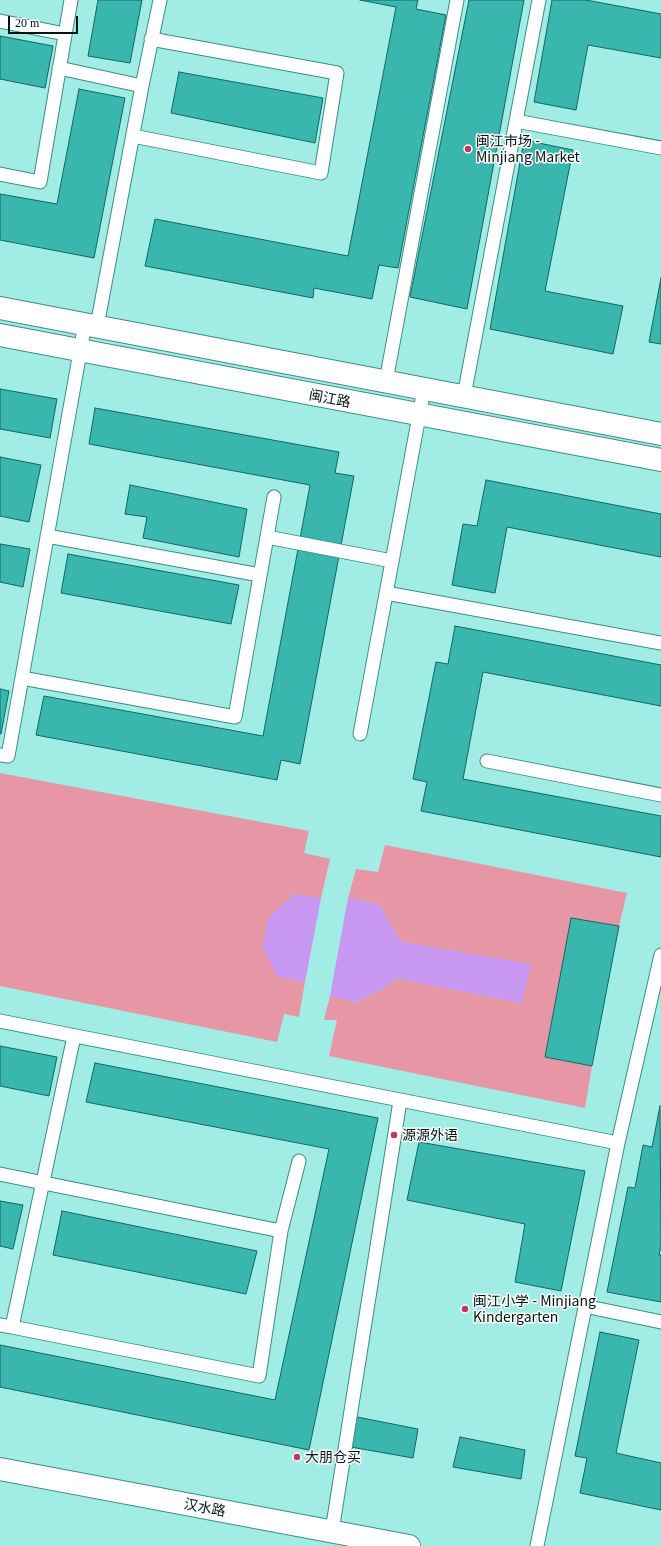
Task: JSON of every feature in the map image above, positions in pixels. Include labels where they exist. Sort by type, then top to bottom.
[{"type":"main road","name":"闽江路","points":[[0,308],[661,434]]},
{"type":"main road","name":"闽江路","points":[[0,335],[661,460]]},
{"type":"main road","name":"汉水路","points":[[0,1469],[409,1546]]},
{"type":"lane","points":[[0,174],[40,182],[71,0]]},
{"type":"lane","points":[[0,755],[8,756],[80,350],[91,325],[133,136],[151,39],[160,0]]},
{"type":"lane","points":[[386,381],[457,0]]},
{"type":"lane","points":[[464,396],[539,0]]},
{"type":"lane","points":[[0,21],[65,34]]},
{"type":"lane","points":[[133,136],[321,173],[338,73],[151,39]]},
{"type":"lane","points":[[59,68],[142,86]]},
{"type":"lane","points":[[516,120],[661,148]]},
{"type":"lane","points":[[360,734],[424,389]]},
{"type":"lane","points":[[22,678],[235,717],[274,497]]},
{"type":"lane","points":[[47,536],[260,575]]},
{"type":"lane","points":[[267,537],[392,561]]},
{"type":"lane","points":[[386,593],[661,643]]},
{"type":"lane","points":[[487,761],[661,795]]},
{"type":"lane","points":[[537,1546],[584,1306],[618,1143],[656,1007],[661,956]]},
{"type":"lane","points":[[0,1021],[618,1143]]},
{"type":"lane","points":[[74,1036],[43,1182],[6,1326],[259,1376],[281,1231],[299,1161]]},
{"type":"lane","points":[[332,1531],[400,1101]]},
{"type":"lane","points":[[0,1174],[281,1231]]},
{"type":"lane","points":[[584,1306],[661,1322]]},
{"type":"shaded area","points":[[0,773],[309,831],[304,853],[330,859],[321,898],[295,894],[268,918],[277,976],[305,982],[299,1017],[284,1014],[277,1042],[0,986]]},
{"type":"shaded area","points":[[385,845],[627,893],[619,926],[571,919],[545,1057],[592,1066],[585,1108],[329,1056],[337,1020],[324,1020],[330,996],[356,1002],[384,988],[396,978],[522,1003],[530,964],[401,942],[379,904],[348,898],[356,869],[378,872]]},
{"type":"shaded area","points":[[295,894],[321,898],[305,982],[277,976],[263,948],[268,918]]},
{"type":"shaded area","points":[[348,898],[379,904],[401,942],[531,964],[522,1003],[396,978],[384,988],[356,1002],[330,996]]},
{"type":"building","points":[[98,0],[142,0],[130,63],[88,56]]},
{"type":"building","points":[[360,0],[418,0],[416,9],[446,15],[398,268],[379,265],[372,299],[314,288],[313,298],[145,266],[155,219],[348,256],[396,7]]},
{"type":"building","name":"闽江市场 - Minjiang Market","points":[[469,0],[524,0],[467,309],[410,297]]},
{"type":"building","points":[[552,0],[586,0],[661,14],[661,58],[588,45],[576,110],[534,102]]},
{"type":"building","points":[[0,36],[53,46],[45,88],[0,79]]},
{"type":"building","points":[[179,72],[323,98],[315,143],[171,113]]},
{"type":"building","points":[[79,89],[125,98],[94,258],[0,240],[0,194],[57,204]]},
{"type":"building","points":[[524,140],[573,150],[545,291],[623,306],[613,354],[490,329]]},
{"type":"building","points":[[661,278],[661,344],[649,342]]},
{"type":"building","points":[[0,389],[57,399],[50,438],[0,429]]},
{"type":"building","points":[[95,408],[339,452],[335,473],[354,476],[300,764],[281,760],[277,780],[36,735],[44,696],[263,736],[310,485],[89,444]]},
{"type":"building","points":[[0,457],[41,465],[29,522],[0,516]]},
{"type":"building","points":[[486,480],[661,514],[661,557],[507,527],[495,593],[452,585],[463,524],[477,526]]},
{"type":"building","points":[[130,485],[247,509],[239,557],[143,538],[147,517],[125,514]]},
{"type":"building","points":[[0,544],[30,549],[23,587],[0,582]]},
{"type":"building","points":[[68,554],[239,585],[231,624],[61,593]]},
{"type":"building","points":[[455,626],[661,665],[661,706],[483,672],[463,779],[661,816],[661,857],[421,811],[427,782],[413,779],[436,662],[448,664]]},
{"type":"building","points":[[0,689],[9,691],[1,734],[0,734]]},
{"type":"building","points":[[571,918],[619,926],[592,1066],[545,1057]]},
{"type":"building","points":[[0,1046],[57,1057],[49,1096],[0,1086]]},
{"type":"building","points":[[95,1063],[378,1118],[309,1450],[0,1387],[0,1345],[275,1400],[329,1149],[86,1102]]},
{"type":"building","points":[[660,1106],[661,1246],[659,1255],[661,1255],[661,1302],[607,1292],[628,1187],[635,1188],[643,1145],[652,1147]]},
{"type":"building","points":[[419,1142],[585,1171],[561,1291],[515,1282],[525,1224],[407,1200]]},
{"type":"building","points":[[0,1201],[23,1205],[13,1249],[0,1246]]},
{"type":"building","points":[[62,1211],[257,1251],[246,1294],[53,1255]]},
{"type":"building","points":[[600,1332],[639,1340],[616,1453],[661,1463],[661,1510],[580,1493],[587,1458],[575,1456]]},
{"type":"building","points":[[352,1416],[418,1429],[413,1458],[345,1446]]},
{"type":"building","points":[[460,1437],[525,1450],[521,1479],[453,1467]]},
{"type":"place","name":"闽江市场 - Minjiang Market","points":[[468,149]]},
{"type":"place","name":"源源外语","points":[[394,1135]]},
{"type":"place","name":"闽江小学 - Minjiang Kindergarten","points":[[465,1309]]},
{"type":"place","name":"大朋仓买","points":[[297,1457]]}]
